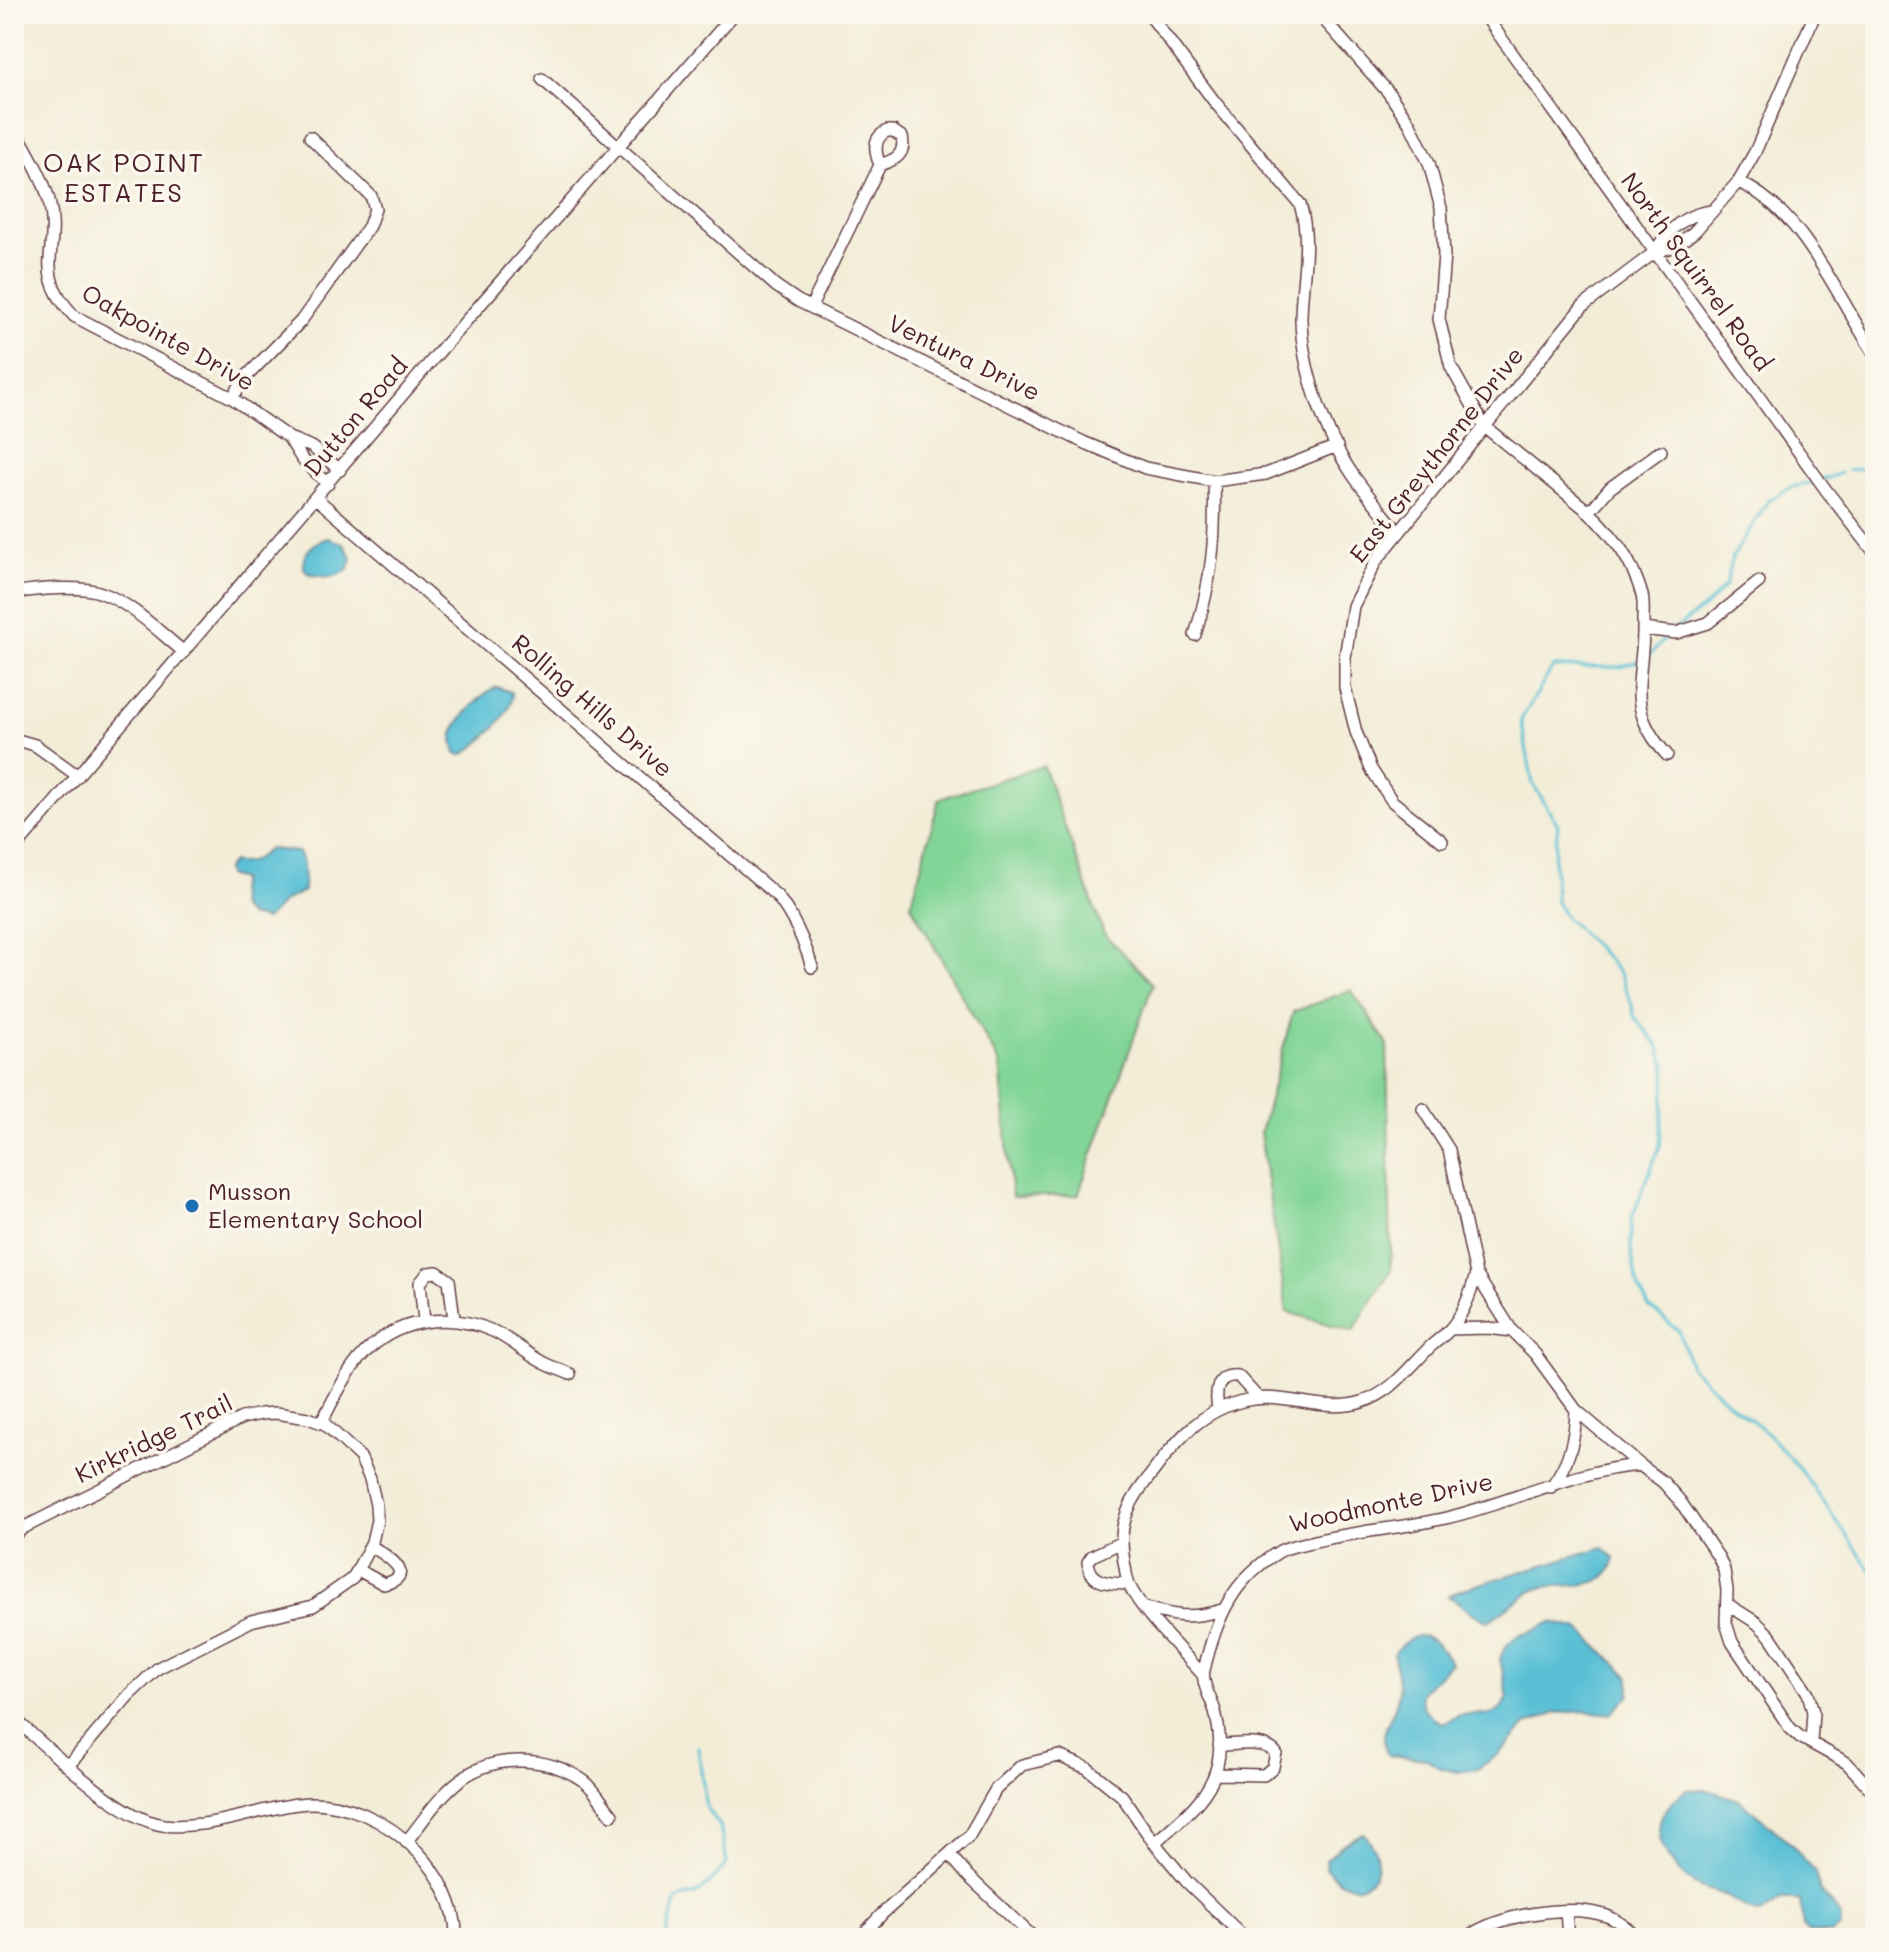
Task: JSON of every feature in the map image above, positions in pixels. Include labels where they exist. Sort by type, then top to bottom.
[{"type":"street","name":"Dutton Road","points":[[14,850],[734,14]]},
{"type":"street","points":[[1149,14],[1214,101],[1300,204],[1305,220],[1307,257],[1301,322],[1319,409],[1352,474],[1399,533]]},
{"type":"street","points":[[1319,14],[1388,92],[1410,124],[1429,163],[1441,208],[1444,255],[1439,319],[1451,367],[1484,426],[1589,512],[1622,551],[1642,596],[1643,629],[1637,690],[1639,711],[1651,737],[1667,755]]},
{"type":"street","points":[[1815,14],[1755,152],[1738,182],[1770,200],[1795,229],[1875,354]]},
{"type":"street","name":"North Squirrel Road","points":[[1487,15],[1839,508],[1875,553]]},
{"type":"street","name":"Ventura Drive","points":[[542,79],[776,286],[811,307],[1083,442],[1145,468],[1214,481],[1266,474],[1337,446]]},
{"type":"street","name":"Oakpointe Drive","points":[[14,127],[48,198],[54,226],[49,277],[60,301],[74,316],[232,398],[289,438],[312,447],[340,470]]},
{"type":"street","points":[[232,398],[245,378],[301,321],[369,226],[375,209],[371,196],[310,137]]},
{"type":"street","points":[[811,307],[880,165]]},
{"type":"street","name":"East Greythorne Drive","points":[[1442,841],[1392,801],[1371,769],[1356,732],[1345,688],[1345,658],[1353,606],[1376,561],[1582,307],[1655,252],[1666,232],[1698,213],[1711,211],[1738,182]]},
{"type":"street","name":"Oakpointe Drive","points":[[289,438],[302,459],[328,484]]},
{"type":"street","points":[[302,459],[312,447]]},
{"type":"street","points":[[1589,512],[1610,488],[1661,451]]},
{"type":"street","points":[[1195,635],[1207,595],[1216,535],[1214,481]]},
{"type":"street","name":"Rolling Hills Drive","points":[[316,498],[777,896],[804,941],[812,967]]},
{"type":"street","points":[[1643,629],[1676,633],[1708,623],[1759,582]]},
{"type":"street","points":[[14,593],[66,589],[99,591],[118,601],[184,652]]},
{"type":"street","points":[[14,739],[35,745],[78,776]]},
{"type":"street","points":[[1423,1109],[1449,1150],[1476,1274],[1512,1331],[1535,1354],[1576,1410],[1672,1491],[1719,1558],[1725,1580],[1726,1623],[1747,1669],[1790,1728],[1847,1763],[1875,1794]]},
{"type":"street","points":[[424,1321],[420,1283],[428,1273],[437,1272],[449,1280],[454,1319]]},
{"type":"street","points":[[1154,1843],[1194,1808],[1209,1789],[1216,1774],[1219,1745],[1216,1718],[1203,1675],[1128,1584],[1122,1542],[1125,1519],[1138,1491],[1175,1442],[1197,1422],[1218,1409],[1258,1398],[1284,1398],[1339,1406],[1363,1402],[1382,1392],[1401,1379],[1450,1329],[1470,1297],[1476,1274]]},
{"type":"street","points":[[69,1765],[129,1695],[158,1668],[251,1621],[313,1606],[360,1571],[371,1546],[377,1520],[370,1479],[360,1457],[321,1423],[343,1382],[362,1355],[376,1342],[398,1329],[424,1321],[454,1319],[498,1333],[544,1364],[570,1374]]},
{"type":"street","points":[[1450,1329],[1512,1331]]},
{"type":"street","points":[[1218,1409],[1216,1388],[1229,1375],[1238,1376],[1258,1398]]},
{"type":"street","points":[[1551,1487],[1564,1470],[1572,1448],[1576,1410]]},
{"type":"street","name":"Kirkridge Trail","points":[[18,1532],[242,1418],[276,1413],[321,1423]]},
{"type":"street","name":"Woodmonte Drive","points":[[1203,1675],[1222,1610],[1233,1592],[1251,1573],[1283,1550],[1390,1526],[1441,1519],[1614,1467],[1640,1465]]},
{"type":"street","points":[[14,1515],[18,1532]]},
{"type":"street","points":[[1122,1542],[1092,1556],[1088,1562],[1089,1573],[1095,1580],[1128,1584]]},
{"type":"street","points":[[360,1571],[384,1584],[394,1581],[398,1575],[398,1565],[393,1559],[371,1546]]},
{"type":"street","points":[[1727,1604],[1757,1623],[1770,1636],[1802,1683],[1813,1712],[1811,1743]]},
{"type":"street","points":[[1145,1608],[1176,1617],[1201,1616],[1222,1610]]},
{"type":"street","points":[[14,1718],[115,1803],[153,1823],[171,1827],[217,1822],[300,1803],[332,1805],[377,1820],[432,1866],[448,1895],[457,1926],[456,1938]]},
{"type":"street","points":[[1216,1774],[1264,1775],[1276,1761],[1276,1753],[1262,1744],[1219,1745]]},
{"type":"street","points":[[860,1938],[882,1914],[969,1836],[996,1789],[1022,1765],[1059,1756],[1087,1768],[1122,1796],[1154,1843],[1187,1882],[1244,1938]]},
{"type":"street","points":[[406,1842],[460,1780],[503,1761],[537,1762],[559,1768],[586,1782],[612,1815]]},
{"type":"street","points":[[950,1855],[1034,1938]]},
{"type":"street","points":[[1566,1911],[1568,1938]]},
{"type":"street","points":[[1466,1938],[1481,1927],[1539,1913],[1566,1911],[1608,1917],[1638,1938]]},
{"type":"green space","points":[[1043,766],[1104,934],[1153,984],[1078,1195],[1012,1197],[1000,1064],[911,905],[939,799]]},
{"type":"green space","points":[[1351,990],[1387,1043],[1391,1270],[1353,1331],[1287,1312],[1260,1133],[1293,1012]]},
{"type":"water","points":[[328,538],[343,543],[352,558],[349,569],[339,575],[328,576],[306,572],[304,560],[308,550]]},
{"type":"water","points":[[497,687],[511,692],[509,708],[477,744],[462,755],[456,754],[453,737],[456,728],[478,700]]},
{"type":"water","points":[[269,849],[298,852],[303,863],[304,891],[284,901],[266,920],[249,916],[240,908],[238,889],[241,880],[227,875],[226,869],[232,862],[252,861]]},
{"type":"water","points":[[1603,1547],[1615,1558],[1610,1571],[1602,1579],[1535,1590],[1488,1621],[1448,1596],[1460,1590]]},
{"type":"water","points":[[1551,1622],[1579,1629],[1630,1677],[1630,1695],[1611,1714],[1585,1711],[1556,1713],[1527,1724],[1498,1755],[1477,1769],[1457,1772],[1441,1768],[1427,1759],[1388,1755],[1385,1732],[1399,1690],[1394,1656],[1403,1644],[1415,1637],[1427,1638],[1451,1663],[1421,1693],[1426,1711],[1442,1723],[1461,1715],[1498,1711],[1508,1698],[1500,1659],[1507,1645],[1517,1636]]},
{"type":"water","points":[[1704,1789],[1739,1800],[1790,1843],[1814,1870],[1820,1890],[1841,1917],[1841,1927],[1831,1934],[1808,1932],[1803,1927],[1800,1900],[1781,1900],[1760,1914],[1698,1886],[1682,1874],[1663,1847],[1659,1828],[1661,1818],[1686,1790]]},
{"type":"water","points":[[1363,1833],[1374,1848],[1377,1865],[1371,1879],[1354,1887],[1341,1882],[1325,1868],[1326,1860],[1343,1844]]},
{"type":"waterway","points":[[1848,470],[1875,467]]},
{"type":"waterway","points":[[1822,480],[1841,473]]},
{"type":"waterway","points":[[1674,630],[1707,605],[1726,585],[1733,556],[1768,501],[1791,487],[1815,483]]},
{"type":"waterway","points":[[1645,656],[1653,652],[1668,635]]},
{"type":"waterway","points":[[1639,661],[1621,667],[1553,667],[1521,720],[1533,784],[1558,825],[1554,857],[1556,902],[1566,918],[1620,975],[1634,1016],[1658,1045],[1666,1066],[1660,1146],[1631,1220],[1631,1253],[1638,1287],[1649,1307],[1679,1331],[1691,1367],[1732,1406],[1761,1427],[1801,1470],[1875,1576]]},
{"type":"waterway","points":[[665,1938],[677,1900],[704,1888],[727,1863],[720,1826],[706,1808],[698,1747]]},
{"type":"place","name":"Musson Elementary School","points":[[192,1206]]},
{"type":"district","name":"OAK POINT ESTATES","points":[[124,178]]}]
